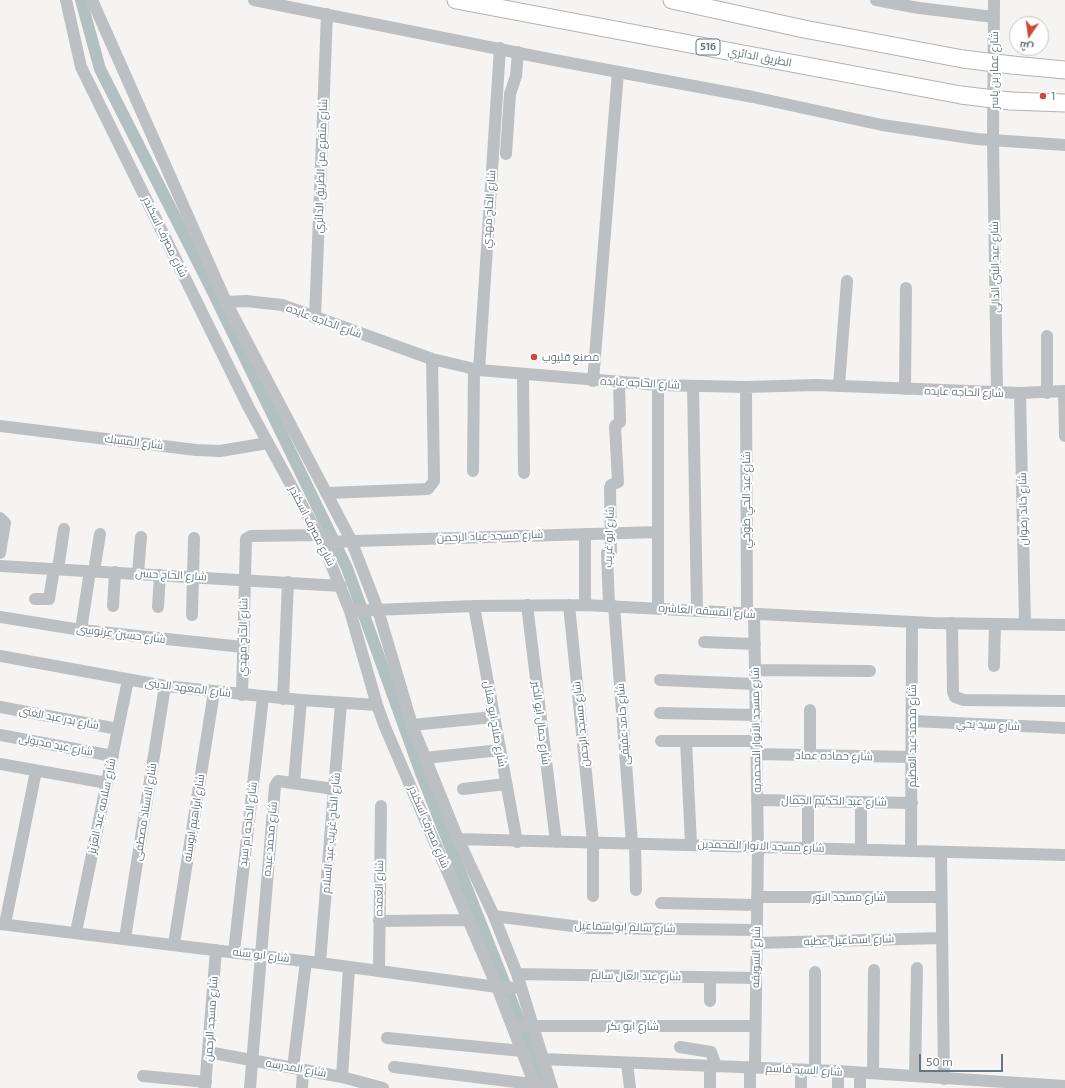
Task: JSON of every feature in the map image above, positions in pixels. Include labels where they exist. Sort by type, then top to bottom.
[{"type":"highway","name":"الطريق الدائري","points":[[456,0],[961,95],[1010,101],[1065,103]]},
{"type":"highway","points":[[672,0],[804,29],[963,59],[1065,70]]},
{"type":"street","name":"شارع مصرف اسكندر","points":[[66,0],[81,67],[249,408],[320,538],[341,586],[350,611],[377,705],[497,987],[535,1086]]},
{"type":"street","name":"شارع مصرف اسكندر","points":[[92,0],[226,302],[328,493],[351,540],[378,610],[412,725],[458,839],[494,916],[517,974],[531,1026],[551,1087]]},
{"type":"street","points":[[254,0],[618,72],[753,97],[882,125],[943,135],[1065,145]]},
{"type":"street","points":[[876,0],[925,9],[994,17]]},
{"type":"street","name":"شارع عمار بن ياسر","points":[[993,140],[994,0]]},
{"type":"street","name":"شارع متفرع من الطريق الدائري","points":[[315,318],[326,14]]},
{"type":"street","name":"شارع الحاج مهدي","points":[[474,472],[476,369],[500,48]]},
{"type":"street","points":[[506,154],[510,94],[516,76],[518,52]]},
{"type":"street","points":[[593,381],[618,72]]},
{"type":"street","name":"شارع عبد البنى الدالى","points":[[993,140],[997,393]]},
{"type":"street","points":[[839,386],[847,281]]},
{"type":"street","points":[[905,389],[906,288]]},
{"type":"street","name":"شارع الحاجه عايده","points":[[226,302],[264,302],[287,307],[432,359],[476,369],[593,381],[658,385],[746,387],[798,385],[997,393],[1065,392]]},
{"type":"street","points":[[1047,336],[1047,393]]},
{"type":"street","points":[[328,493],[428,489],[432,486],[434,475],[432,359]]},
{"type":"street","points":[[523,374],[524,473]]},
{"type":"street","name":"شارع ابو غريب","points":[[612,606],[607,553],[610,552],[610,488],[611,485],[618,482],[615,426],[620,422],[619,382]]},
{"type":"street","points":[[658,385],[658,608]]},
{"type":"street","points":[[693,386],[697,610]]},
{"type":"street","name":"شارع عبد الحي طوخي","points":[[746,387],[750,614]]},
{"type":"street","points":[[1065,392],[1065,436]]},
{"type":"street","name":"شارع خالد رضوان","points":[[1020,393],[1026,624]]},
{"type":"street","name":"شارع المسبك","points":[[0,426],[196,450],[220,451],[268,442]]},
{"type":"street","points":[[0,518],[5,522],[0,554]]},
{"type":"street","points":[[36,599],[48,599],[64,529]]},
{"type":"street","name":"شارع مسجد عباد الرحمن","points":[[320,538],[351,540],[658,532]]},
{"type":"street","points":[[81,630],[100,534]]},
{"type":"street","points":[[584,534],[585,605]]},
{"type":"street","points":[[138,573],[141,537]]},
{"type":"street","name":"شارع الحاج مهدي","points":[[242,695],[245,542],[248,537],[320,538]]},
{"type":"street","points":[[192,614],[194,538]]},
{"type":"street","name":"شارع الحاج حسن","points":[[0,566],[341,586]]},
{"type":"street","points":[[113,606],[115,572]]},
{"type":"street","points":[[158,607],[160,575]]},
{"type":"street","points":[[282,699],[288,582]]},
{"type":"street","name":"شارع جمال ابو الخير","points":[[526,605],[556,842]]},
{"type":"street","name":"شارع مسجد الرحمن","points":[[569,605],[593,842],[593,896]]},
{"type":"street","name":"شارع المسقه العاشره","points":[[350,611],[474,606],[585,605],[912,622],[1065,625]]},
{"type":"street","name":"شارع صلاح ابو هلال","points":[[474,606],[517,842]]},
{"type":"street","name":"شارع حامد عفيفى","points":[[612,606],[634,843],[636,890]]},
{"type":"street","name":"شارع مسجد الانوار المحمديه","points":[[750,614],[755,644],[758,846]]},
{"type":"street","name":"شارع حسين عرنوسى","points":[[0,616],[81,630],[243,647]]},
{"type":"street","name":"شارع محمد عبد العظيم","points":[[911,851],[912,622]]},
{"type":"street","points":[[952,623],[953,692],[955,697],[959,699],[1065,701]]},
{"type":"street","points":[[994,666],[995,624]]},
{"type":"street","points":[[704,642],[755,644]]},
{"type":"street","name":"شارع المعهد الدينى","points":[[0,656],[165,686],[282,699],[377,705]]},
{"type":"street","points":[[755,670],[870,671]]},
{"type":"street","name":"شارع سلامه عبد العزيز","points":[[76,932],[128,680]]},
{"type":"street","points":[[660,680],[755,684]]},
{"type":"street","name":"شارع الاستاذ مصطفى","points":[[125,938],[165,686]]},
{"type":"street","name":"شارع ابراهيم ابوسنه","points":[[174,944],[214,692]]},
{"type":"street","name":"شارع الحاجه ام سيد","points":[[234,952],[263,697]]},
{"type":"street","points":[[294,783],[300,700]]},
{"type":"street","name":"شارع الحاج غريب عبد السلام","points":[[320,963],[341,703]]},
{"type":"street","name":"شارع بدر عبد الغنى","points":[[0,707],[118,729]]},
{"type":"street","points":[[810,710],[810,755]]},
{"type":"street","points":[[660,713],[756,715]]},
{"type":"street","points":[[412,725],[494,717]]},
{"type":"street","name":"شارع سيد يحي","points":[[912,721],[1065,728]]},
{"type":"street","name":"شارع عيد مدبولى","points":[[0,735],[113,756]]},
{"type":"street","points":[[661,740],[756,741]]},
{"type":"street","points":[[686,741],[691,844]]},
{"type":"street","points":[[425,758],[500,750]]},
{"type":"street","name":"شارع حماده عماد","points":[[756,754],[912,757]]},
{"type":"street","points":[[0,764],[107,783]]},
{"type":"street","points":[[2,924],[36,771]]},
{"type":"street","name":"شارع محمد عبده","points":[[259,955],[275,786],[278,781],[334,789]]},
{"type":"street","points":[[463,789],[506,784]]},
{"type":"street","name":"شارع عبد الحكيم الجمال","points":[[757,800],[912,803]]},
{"type":"street","points":[[808,801],[808,848]]},
{"type":"street","points":[[861,802],[861,849]]},
{"type":"street","name":"شارع العمده","points":[[378,971],[381,806]]},
{"type":"street","name":"شارع مسجد الانوار المحمدين","points":[[458,839],[517,842],[691,844],[1065,855]]},
{"type":"street","name":"شارع السويقه","points":[[750,1088],[756,978],[758,846]]},
{"type":"street","points":[[941,852],[944,1079]]},
{"type":"street","name":"شارع مسجد النور","points":[[661,903],[941,897]]},
{"type":"street","name":"شارع سالم ابواسماعيل","points":[[494,916],[588,928],[756,930]]},
{"type":"street","points":[[379,921],[468,920]]},
{"type":"street","name":"شارع ابو سنه","points":[[2,924],[174,944],[497,987],[521,988]]},
{"type":"street","name":"شارع اسماعيل عطيه","points":[[756,943],[942,938]]},
{"type":"street","name":"شارع مسجد الرحمن","points":[[206,1085],[216,950]]},
{"type":"street","points":[[250,1088],[259,955]]},
{"type":"street","points":[[302,1088],[298,1069],[306,961]]},
{"type":"street","points":[[342,1077],[349,967]]},
{"type":"street","points":[[915,1076],[917,968]]},
{"type":"street","points":[[873,1073],[874,970]]},
{"type":"street","points":[[815,972],[815,1071]]},
{"type":"street","name":"شارع عبد العال سالم","points":[[517,974],[756,978]]},
{"type":"street","points":[[710,977],[710,1001]]},
{"type":"street","name":"شارع ابو بكر","points":[[512,1026],[754,1026]]},
{"type":"street","points":[[387,1038],[522,1051]]},
{"type":"street","points":[[680,1047],[711,1052],[713,1066],[710,1088]]},
{"type":"street","name":"شارع المدرسه","points":[[208,1052],[342,1077],[383,1088]]},
{"type":"street","name":"شارع السيد قاسم","points":[[542,1059],[873,1073],[915,1076],[927,1083],[944,1079],[1019,1086],[1065,1086]]},
{"type":"street","points":[[627,1063],[630,1088]]},
{"type":"street","points":[[394,1067],[551,1087]]},
{"type":"street","points":[[801,1070],[801,1088]]},
{"type":"street","points":[[838,1072],[838,1088]]},
{"type":"street","points":[[860,1073],[860,1088]]},
{"type":"street","points":[[147,1080],[206,1085]]},
{"type":"waterway","points":[[81,0],[100,69],[209,284],[347,568],[421,773],[546,1088]]},
{"type":"place","name":"1","points":[[1043,96]]},
{"type":"place","name":"مصنع قليوب","points":[[534,357]]}]
